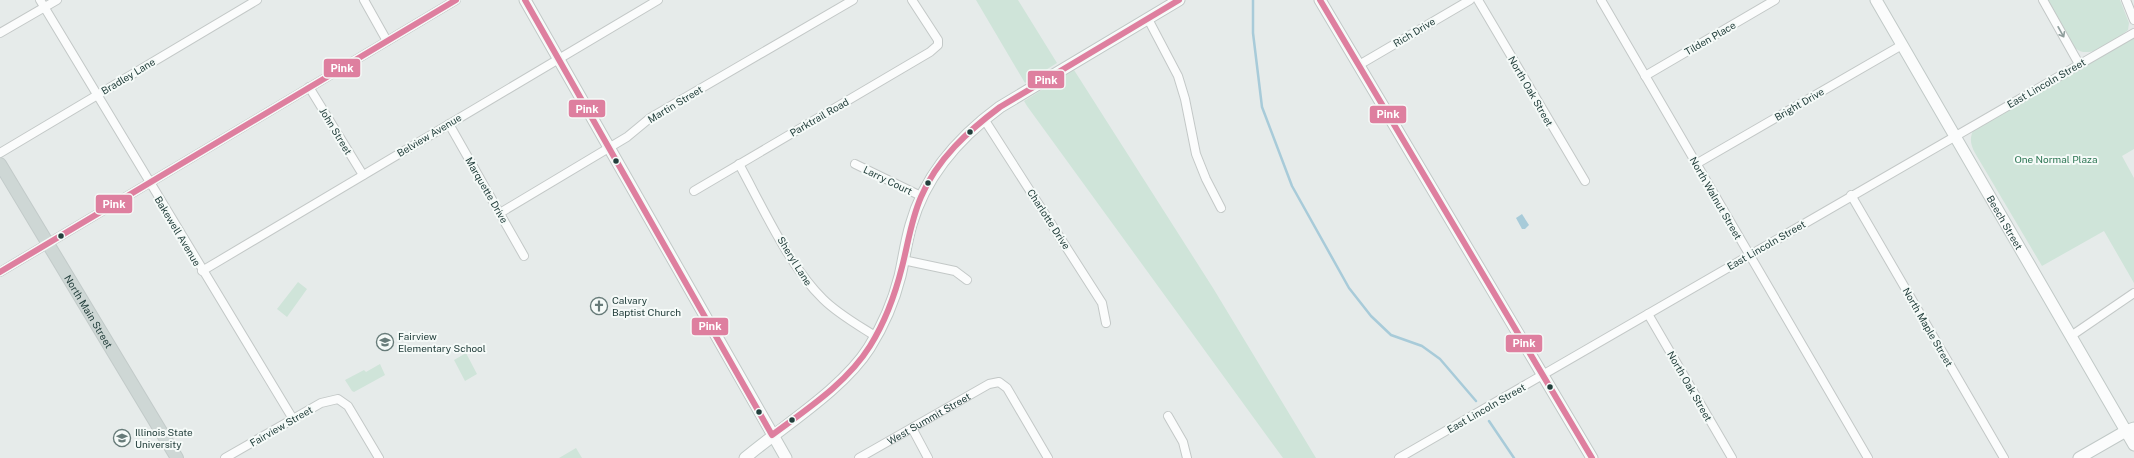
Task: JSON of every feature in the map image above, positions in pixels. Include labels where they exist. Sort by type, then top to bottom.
[{"type":"main road","name":"North Main Street","points":[[0,164],[177,458]]},
{"type":"street","points":[[0,33],[42,4],[57,0]]},
{"type":"street","name":"Bradley Lane","points":[[0,153],[257,0]]},
{"type":"street","points":[[364,0],[387,41]]},
{"type":"street","points":[[0,272],[456,0]]},
{"type":"street","points":[[525,0],[786,458]]},
{"type":"street","name":"Belview Avenue","points":[[202,271],[558,58],[658,0]]},
{"type":"street","name":"Martin Street","points":[[500,213],[627,137],[650,118],[853,0]]},
{"type":"street","name":"Parktrail Road","points":[[694,191],[930,52],[938,45],[938,40],[912,0]]},
{"type":"street","points":[[745,458],[839,383],[860,360],[875,336],[893,298],[911,225],[921,196],[943,161],[963,138],[984,119],[1056,72],[1148,20],[1179,0]]},
{"type":"street","points":[[1320,0],[1592,458]]},
{"type":"street","name":"Rich Drive","points":[[1359,65],[1470,0]]},
{"type":"street","name":"North Oak Street","points":[[1478,0],[1585,181]]},
{"type":"street","name":"North Walnut Street","points":[[1601,0],[1868,458]]},
{"type":"street","name":"Tilden Place","points":[[1645,76],[1775,0]]},
{"type":"street","name":"Beech Street","points":[[1876,0],[2071,336],[2130,430],[2134,445]]},
{"type":"street","points":[[2043,0],[2079,64]]},
{"type":"street","points":[[2126,0],[2134,20]]},
{"type":"street","name":"Bakewell Avenue","points":[[42,4],[202,271],[293,419]]},
{"type":"street","points":[[1148,20],[1178,76],[1185,99],[1196,154],[1206,179],[1221,208]]},
{"type":"street","name":"East Lincoln Street","points":[[1399,458],[1543,376],[1851,195],[2134,33]]},
{"type":"street","name":"Bright Drive","points":[[1696,164],[1902,44]]},
{"type":"street","name":"John Street","points":[[309,87],[363,175]]},
{"type":"street","name":"Charlotte Drive","points":[[984,119],[1102,303],[1106,323]]},
{"type":"street","name":"Marquette Drive","points":[[449,124],[524,256]]},
{"type":"street","name":"Sheryl Lane","points":[[739,164],[794,262],[808,283],[832,307],[875,336]]},
{"type":"street","name":"Larry Court","points":[[855,164],[921,196]]},
{"type":"street","name":"North Maple Street","points":[[1851,195],[2004,458]]},
{"type":"street","points":[[903,260],[955,271],[967,280]]},
{"type":"street","points":[[2071,336],[2134,293]]},
{"type":"street","name":"North Oak Street","points":[[1648,314],[1732,458]]},
{"type":"street","name":"West Summit Street","points":[[859,458],[989,384],[999,382],[1007,388],[1048,458]]},
{"type":"street","name":"Fairview Street","points":[[225,458],[326,400],[338,399],[348,406],[379,458]]},
{"type":"street","points":[[1168,416],[1183,442],[1187,458]]},
{"type":"street","points":[[912,428],[928,458]]},
{"type":"street","points":[[2079,458],[2130,430]]},
{"type":"green space","points":[[976,0],[1018,0],[1057,63],[1025,83]]},
{"type":"green space","points":[[2048,0],[2120,0],[2129,23],[2128,30],[2102,48],[2088,52],[2081,51],[2075,48]]},
{"type":"green space","name":"One Normal Plaza","points":[[2134,37],[2134,149],[2122,156],[2134,178],[2134,283],[2104,231],[2042,266],[1975,153],[1971,143],[1972,134],[1975,128]]},
{"type":"green space","points":[[1074,70],[1213,288],[1316,458],[1283,458],[1027,106],[1024,101]]},
{"type":"green space","points":[[298,282],[307,289],[287,317],[277,309]]},
{"type":"green space","points":[[466,353],[477,374],[465,381],[454,360]]},
{"type":"green space","points":[[380,364],[385,375],[354,392],[352,391],[345,380],[364,370],[366,372]]},
{"type":"green space","points":[[576,448],[582,458],[559,458]]},
{"type":"water","points":[[1522,214],[1529,225],[1525,229],[1522,229],[1516,218]]},
{"type":"waterway","points":[[1253,0],[1253,33],[1262,107],[1292,186],[1349,288],[1371,316],[1391,335],[1422,346],[1440,359],[1476,401]]},
{"type":"waterway","points":[[1489,421],[1514,458]]},
{"type":"transit line","name":"Pink","points":[[0,272],[456,0]]},
{"type":"transit line","name":"Pink","points":[[525,0],[772,435]]},
{"type":"transit line","name":"Pink","points":[[772,435],[826,395],[850,372],[870,346],[885,318],[893,298],[912,223],[921,197],[936,170],[954,147],[976,126],[1000,107],[1179,0]]},
{"type":"transit line","name":"Pink","points":[[1320,0],[1592,458]]},
{"type":"place","name":"Calvary Baptist Church","points":[[599,306]]},
{"type":"place","name":"Fairview Elementary School","points":[[385,342]]},
{"type":"place","name":"Illinois State University","points":[[122,438]]}]
